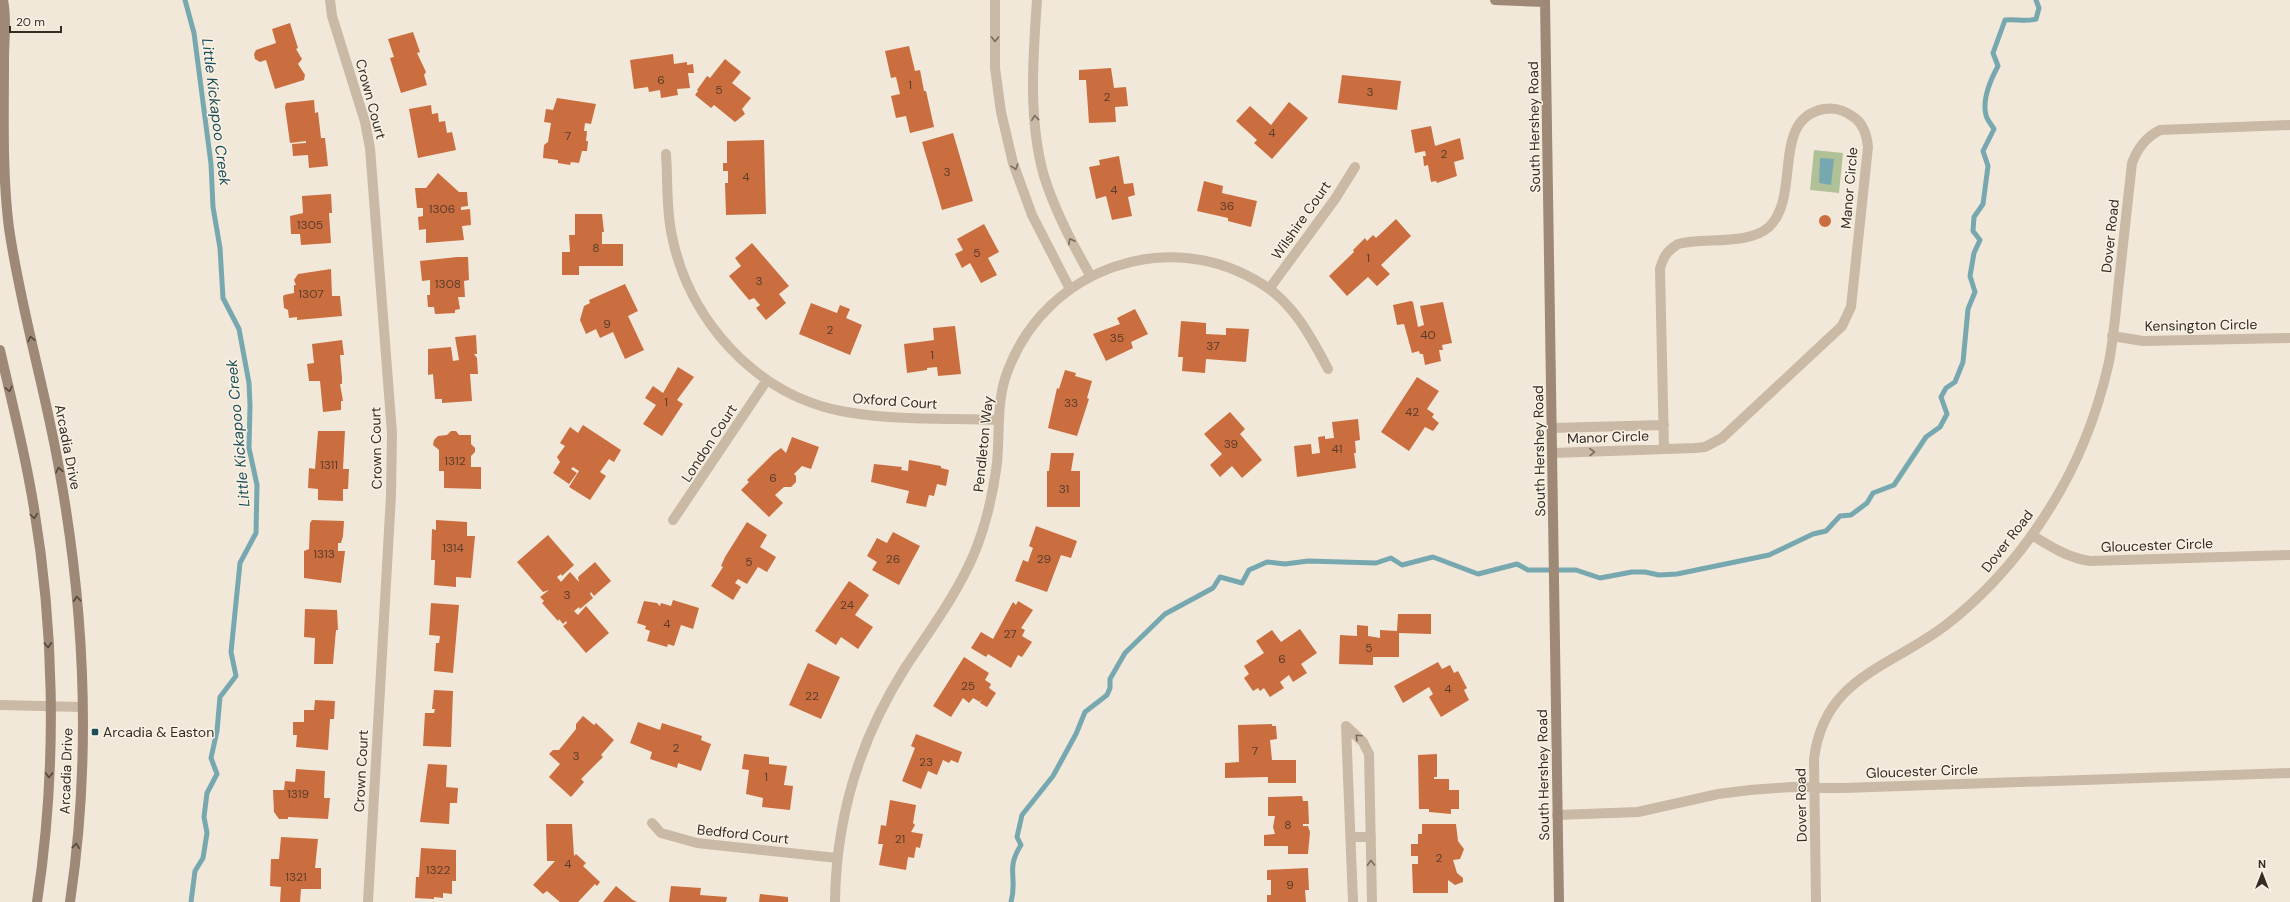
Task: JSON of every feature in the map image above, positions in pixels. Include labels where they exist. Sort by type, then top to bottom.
[{"type":"street","name":"Arcadia Drive","points":[[3,0],[5,227],[59,466],[71,540],[79,625],[82,708],[79,816],[70,902]]},
{"type":"street","name":"Crown Court","points":[[330,0],[332,16],[365,122],[370,148],[392,433],[391,495],[368,902]]},
{"type":"street","points":[[995,0],[995,68],[1001,112],[1014,163],[1032,215],[1070,289]]},
{"type":"street","points":[[1037,0],[1033,81],[1034,111],[1039,152],[1044,175],[1059,217],[1090,275]]},
{"type":"street","points":[[1495,0],[1545,1]]},
{"type":"street","name":"South Hershey Road","points":[[1545,1],[1559,902]]},
{"type":"street","name":"Manor Circle","points":[[1552,453],[1664,449],[1705,447],[1722,438],[1846,320],[1851,307],[1868,147],[1863,128],[1849,113],[1828,108],[1809,114],[1801,121],[1792,138],[1783,205],[1769,226],[1746,238],[1678,244],[1669,250],[1663,258],[1660,269],[1664,449]]},
{"type":"street","name":"Dover Road","points":[[1816,902],[1814,759],[1820,730],[1834,704],[1843,693],[1867,674],[1909,651],[1946,625],[1981,595],[2020,551],[2032,535],[2062,489],[2085,441],[2100,398],[2109,362],[2132,163],[2136,153],[2150,136],[2160,130],[2290,125]]},
{"type":"street","name":"Oxford Court","points":[[666,154],[672,236],[687,286],[706,320],[727,345],[748,366],[767,380],[786,391],[841,411],[872,416],[999,420]]},
{"type":"street","name":"Wilshire Court","points":[[1269,289],[1335,199],[1355,166]]},
{"type":"street","name":"Pendleton Way","points":[[835,902],[838,858],[846,801],[866,744],[886,701],[905,669],[957,591],[978,544],[990,505],[997,463],[999,420],[1003,389],[1008,370],[1020,344],[1041,317],[1070,289],[1090,275],[1127,262],[1166,257],[1184,258],[1229,268],[1253,279],[1269,289],[1303,323],[1328,369]]},
{"type":"street","name":"Kensington Circle","points":[[2112,336],[2143,342],[2290,338]]},
{"type":"street","name":"Arcadia Drive","points":[[0,350],[29,481],[38,536],[47,621],[50,707],[47,811],[37,902]]},
{"type":"street","name":"London Court","points":[[673,520],[767,380]]},
{"type":"street","name":"Manor Circle","points":[[1552,428],[1664,425]]},
{"type":"street","name":"Gloucester Circle","points":[[2032,535],[2058,551],[2079,560],[2090,561],[2290,555]]},
{"type":"street","points":[[0,705],[82,708]]},
{"type":"street","points":[[1353,902],[1346,726],[1363,742],[1369,754],[1372,902]]},
{"type":"street","name":"Gloucester Circle","points":[[1557,815],[1638,812],[1718,794],[1750,790],[2290,773]]},
{"type":"street","name":"Bedford Court","points":[[652,823],[661,833],[697,843],[838,858]]},
{"type":"street","points":[[1351,837],[1371,837]]},
{"type":"green space","points":[[1814,150],[1843,153],[1839,193],[1810,190]]},
{"type":"water","points":[[1820,158],[1834,159],[1831,185],[1819,183]]},
{"type":"building","points":[[290,23],[298,48],[296,49],[302,59],[298,64],[305,75],[304,80],[275,89],[266,60],[260,62],[255,59],[254,54],[256,50],[276,43],[272,29]]},
{"type":"building","points":[[413,32],[420,52],[417,53],[426,72],[424,75],[427,85],[401,93],[390,58],[394,57],[388,39]]},
{"type":"building","points":[[909,46],[915,71],[920,70],[934,127],[910,133],[906,116],[896,118],[891,96],[900,94],[896,77],[891,78],[885,51]]},
{"type":"building","points":[[673,54],[674,64],[687,62],[687,65],[693,64],[694,73],[688,73],[690,88],[677,89],[678,95],[661,98],[660,90],[649,92],[648,87],[634,89],[630,60]]},
{"type":"building","points":[[725,59],[741,72],[732,83],[751,98],[742,109],[745,114],[735,122],[714,105],[711,108],[695,95],[707,76],[710,78]]},
{"type":"building","points":[[1111,68],[1114,88],[1126,87],[1128,106],[1115,107],[1116,122],[1089,123],[1086,80],[1079,80],[1079,70]]},
{"type":"building","points":[[1342,75],[1401,81],[1397,110],[1338,103]]},
{"type":"building","points":[[557,98],[596,104],[591,124],[585,123],[584,131],[587,131],[586,141],[588,141],[587,151],[582,151],[579,163],[571,162],[570,165],[558,163],[558,160],[543,158],[544,145],[548,142],[551,123],[544,122],[546,109],[553,110]]},
{"type":"building","points":[[314,100],[315,113],[318,112],[321,138],[325,138],[328,166],[309,168],[308,155],[293,156],[292,144],[306,143],[306,141],[290,143],[285,107],[286,103]]},
{"type":"building","points":[[1289,102],[1308,118],[1272,159],[1254,143],[1257,140],[1236,121],[1250,106],[1271,125]]},
{"type":"building","points":[[431,105],[432,114],[438,113],[439,122],[445,121],[447,133],[452,132],[456,150],[418,158],[409,109]]},
{"type":"building","points":[[1431,126],[1435,146],[1460,138],[1464,159],[1454,162],[1457,176],[1437,183],[1436,181],[1431,182],[1428,165],[1424,166],[1423,156],[1426,156],[1425,151],[1415,153],[1411,130]]},
{"type":"building","points":[[953,133],[973,201],[942,210],[922,142]]},
{"type":"building","points":[[764,140],[766,214],[726,215],[725,183],[728,183],[728,171],[723,171],[723,163],[727,163],[727,141]]},
{"type":"building","points":[[1119,156],[1124,184],[1133,183],[1135,195],[1128,197],[1132,216],[1112,220],[1106,196],[1096,199],[1089,167],[1100,165],[1099,160]]},
{"type":"building","points":[[438,173],[459,192],[467,192],[468,206],[461,207],[461,210],[470,209],[471,225],[462,226],[464,240],[426,243],[426,229],[419,230],[418,217],[423,216],[423,208],[417,208],[415,188],[426,188]]},
{"type":"building","points":[[1204,181],[1223,186],[1222,193],[1257,201],[1251,227],[1228,221],[1228,218],[1197,211]]},
{"type":"building","points":[[331,194],[332,213],[329,213],[331,243],[301,245],[300,234],[291,234],[290,216],[303,213],[302,196]]},
{"type":"building","points":[[575,214],[602,214],[604,232],[602,232],[602,244],[623,244],[623,266],[579,266],[579,275],[562,275],[562,252],[570,252],[569,235],[575,235]]},
{"type":"building","points":[[1827,215],[1830,216],[1830,226],[1823,227],[1820,226],[1819,219],[1820,216]]},
{"type":"building","points":[[1396,219],[1411,236],[1381,265],[1390,274],[1377,286],[1368,277],[1347,296],[1329,276],[1354,252],[1353,250],[1365,238],[1367,241],[1373,235],[1376,238]]},
{"type":"building","points":[[984,224],[999,252],[988,258],[997,275],[981,283],[970,263],[962,268],[955,254],[963,250],[957,239]]},
{"type":"building","points":[[752,243],[789,286],[779,294],[786,303],[766,320],[756,308],[760,305],[754,298],[749,300],[729,276],[741,266],[735,258]]},
{"type":"building","points":[[468,257],[469,280],[464,281],[465,297],[458,297],[460,309],[455,310],[455,313],[435,314],[434,307],[428,307],[427,295],[430,295],[430,280],[422,281],[420,261]]},
{"type":"building","points":[[331,269],[332,296],[340,296],[342,316],[297,320],[297,317],[289,318],[288,310],[284,308],[283,297],[284,295],[294,293],[294,285],[296,285],[294,280],[298,274]]},
{"type":"building","points":[[625,284],[638,311],[628,316],[644,350],[625,359],[613,332],[600,338],[596,329],[586,334],[580,320],[584,306],[590,303],[589,300]]},
{"type":"building","points":[[1411,301],[1413,302],[1418,327],[1424,325],[1420,306],[1443,302],[1452,343],[1442,345],[1443,350],[1439,350],[1441,361],[1425,365],[1423,354],[1420,354],[1419,351],[1412,353],[1404,324],[1397,325],[1393,305]]},
{"type":"building","points":[[811,303],[837,313],[840,305],[850,309],[846,318],[862,325],[850,355],[799,334]]},
{"type":"building","points":[[1135,309],[1148,334],[1131,342],[1133,348],[1106,361],[1093,334],[1120,324],[1117,318]]},
{"type":"building","points":[[1181,321],[1206,323],[1206,334],[1226,335],[1226,328],[1249,329],[1246,362],[1206,359],[1205,373],[1182,371],[1183,357],[1178,357]]},
{"type":"building","points":[[955,326],[961,374],[938,376],[937,367],[907,373],[904,344],[934,340],[933,328]]},
{"type":"building","points":[[476,335],[477,354],[474,354],[477,358],[478,374],[470,374],[472,401],[442,403],[442,399],[435,399],[433,374],[428,375],[428,349],[451,347],[453,361],[459,360],[455,337]]},
{"type":"building","points":[[342,340],[344,355],[340,355],[342,384],[340,384],[343,401],[341,401],[341,410],[323,412],[320,381],[309,381],[307,364],[314,363],[312,344]]},
{"type":"building","points":[[678,367],[694,377],[677,400],[683,404],[662,436],[643,424],[656,405],[645,398],[653,386],[663,393]]},
{"type":"building","points":[[1065,370],[1076,373],[1075,376],[1092,381],[1087,398],[1089,399],[1077,436],[1048,428],[1057,388],[1059,389]]},
{"type":"building","points":[[1417,377],[1439,391],[1427,409],[1434,414],[1432,417],[1439,423],[1433,431],[1425,427],[1409,451],[1381,432]]},
{"type":"building","points":[[1230,412],[1245,429],[1240,434],[1262,460],[1242,478],[1232,466],[1220,477],[1210,465],[1222,454],[1204,434]]},
{"type":"building","points":[[1358,419],[1360,440],[1355,441],[1356,453],[1354,453],[1356,468],[1297,477],[1294,446],[1311,444],[1312,454],[1320,453],[1318,437],[1325,436],[1325,439],[1334,438],[1332,422]]},
{"type":"building","points":[[583,425],[621,450],[614,462],[609,459],[600,472],[606,476],[590,500],[569,487],[579,471],[573,467],[571,469],[577,473],[569,484],[553,473],[560,462],[557,457],[565,446],[560,443],[570,427],[578,433]]},
{"type":"building","points":[[318,431],[345,431],[343,469],[349,469],[348,489],[343,489],[343,501],[318,500],[318,489],[308,488],[309,468],[315,469]]},
{"type":"building","points":[[451,431],[456,431],[459,435],[471,435],[471,444],[475,448],[475,452],[471,456],[471,467],[481,467],[481,489],[444,488],[444,471],[439,471],[439,450],[433,445],[434,440],[438,436],[447,435]]},
{"type":"building","points":[[792,437],[819,447],[811,469],[802,466],[794,474],[796,476],[796,482],[791,487],[784,487],[775,495],[783,503],[769,517],[741,490],[749,482],[747,480],[773,454],[781,448],[786,453]]},
{"type":"building","points":[[1051,453],[1074,453],[1071,471],[1080,471],[1080,507],[1047,507],[1047,471],[1049,471]]},
{"type":"building","points":[[909,460],[941,466],[941,468],[949,470],[946,486],[937,484],[934,496],[929,495],[926,507],[906,503],[909,491],[871,482],[874,464],[902,467],[901,470],[908,471]]},
{"type":"building","points":[[312,520],[344,521],[343,536],[341,543],[338,543],[338,551],[345,551],[341,583],[304,578],[304,551],[309,549],[310,523]]},
{"type":"building","points":[[436,520],[467,522],[467,536],[475,536],[471,578],[456,577],[456,587],[434,585],[435,560],[431,560],[432,529],[436,530]]},
{"type":"building","points":[[747,522],[767,535],[760,547],[776,557],[767,572],[758,567],[747,584],[738,579],[735,583],[741,587],[733,600],[711,586],[723,567],[721,566],[725,557]]},
{"type":"building","points":[[1036,526],[1077,541],[1071,558],[1061,555],[1047,592],[1015,581],[1023,560],[1028,562],[1033,548],[1029,546]]},
{"type":"building","points":[[893,532],[920,546],[899,585],[872,570],[877,562],[867,556],[877,538],[887,543]]},
{"type":"building","points":[[548,535],[574,565],[562,576],[561,574],[557,577],[561,582],[570,572],[579,582],[578,577],[595,562],[611,581],[594,596],[591,592],[590,594],[593,598],[580,609],[579,607],[574,611],[578,615],[586,606],[609,633],[586,653],[563,626],[567,623],[566,621],[563,624],[559,619],[558,621],[542,603],[544,601],[540,597],[549,590],[543,592],[517,562]]},
{"type":"building","points":[[849,581],[869,595],[855,615],[873,627],[858,649],[841,637],[836,645],[815,631]]},
{"type":"building","points":[[673,600],[699,608],[693,629],[681,625],[674,646],[668,644],[667,647],[647,641],[650,631],[645,629],[646,626],[637,623],[644,601],[657,603],[660,606],[661,603],[671,606]]},
{"type":"building","points":[[1018,601],[1033,610],[1021,628],[1025,630],[1022,636],[1032,642],[1022,657],[1018,655],[1011,668],[988,654],[986,657],[971,648],[981,632],[993,639],[1013,602],[1016,605]]},
{"type":"building","points":[[431,603],[459,605],[453,673],[434,671],[436,643],[439,643],[440,636],[429,635]]},
{"type":"building","points":[[305,609],[337,610],[338,630],[336,630],[333,664],[314,664],[315,638],[304,637]]},
{"type":"building","points":[[1398,614],[1431,614],[1431,634],[1399,633],[1399,657],[1373,657],[1373,665],[1339,664],[1340,635],[1357,636],[1357,625],[1368,626],[1368,636],[1380,638],[1380,630],[1397,631]]},
{"type":"building","points":[[1300,629],[1317,653],[1301,664],[1307,673],[1293,682],[1289,675],[1280,682],[1284,688],[1270,697],[1264,688],[1260,691],[1258,688],[1253,691],[1244,678],[1249,674],[1244,666],[1264,653],[1256,641],[1272,630],[1281,642]]},
{"type":"building","points":[[964,657],[989,673],[985,680],[991,684],[989,688],[996,693],[987,707],[980,703],[982,699],[980,702],[973,698],[969,703],[963,698],[951,717],[933,706]]},
{"type":"building","points":[[1438,662],[1442,669],[1450,665],[1454,673],[1458,671],[1467,688],[1464,690],[1469,700],[1441,717],[1429,697],[1433,694],[1429,687],[1403,703],[1394,686]]},
{"type":"building","points":[[808,663],[840,677],[821,719],[789,705]]},
{"type":"building","points":[[434,690],[453,691],[451,747],[423,746],[425,713],[434,713],[435,709],[432,709]]},
{"type":"building","points":[[315,700],[335,701],[334,719],[330,719],[328,750],[296,747],[297,735],[293,735],[293,722],[304,722],[304,710],[314,710]]},
{"type":"building","points":[[583,716],[594,725],[596,723],[614,740],[601,755],[603,757],[581,779],[584,782],[571,797],[549,777],[560,764],[549,754],[553,750],[559,750],[576,729],[576,724]]},
{"type":"building","points":[[638,722],[660,730],[662,723],[702,736],[701,740],[711,744],[701,771],[678,763],[677,768],[650,759],[652,752],[630,743]]},
{"type":"building","points":[[1272,724],[1272,726],[1276,726],[1277,739],[1270,740],[1272,760],[1296,760],[1296,783],[1268,783],[1268,777],[1225,778],[1225,763],[1239,762],[1238,725]]},
{"type":"building","points":[[916,734],[962,752],[958,763],[951,760],[949,763],[943,760],[937,775],[928,771],[921,789],[902,781],[915,748],[911,746]]},
{"type":"building","points":[[744,754],[769,757],[769,764],[787,766],[784,785],[793,786],[790,810],[762,807],[763,798],[746,794],[749,770],[742,769]]},
{"type":"building","points":[[1437,754],[1437,777],[1434,777],[1434,779],[1449,779],[1449,790],[1459,790],[1459,809],[1451,809],[1451,814],[1429,812],[1429,809],[1419,809],[1418,755]]},
{"type":"building","points":[[428,764],[447,765],[446,787],[458,788],[457,803],[450,803],[449,824],[420,822]]},
{"type":"building","points":[[296,769],[325,771],[324,798],[330,798],[328,819],[288,817],[288,819],[279,819],[274,812],[273,790],[284,790],[285,781],[295,782]]},
{"type":"building","points":[[1302,796],[1303,801],[1308,801],[1309,824],[1303,824],[1303,826],[1308,826],[1310,832],[1308,854],[1288,854],[1288,846],[1264,846],[1264,835],[1275,834],[1273,827],[1275,816],[1268,816],[1268,797]]},
{"type":"building","points":[[890,800],[916,805],[913,823],[915,825],[911,832],[923,834],[920,848],[916,847],[914,858],[908,857],[906,870],[879,865],[883,844],[878,844],[881,825],[886,826]]},
{"type":"building","points":[[546,824],[572,824],[574,856],[576,854],[586,863],[583,866],[600,882],[597,886],[595,884],[578,902],[560,902],[547,891],[543,894],[533,885],[555,861],[547,861]]},
{"type":"building","points":[[1422,824],[1456,824],[1458,841],[1464,849],[1460,859],[1453,860],[1457,873],[1463,878],[1463,882],[1455,885],[1448,880],[1448,893],[1413,893],[1412,864],[1418,864],[1418,856],[1411,856],[1411,844],[1418,844],[1418,834],[1422,834]]},
{"type":"building","points":[[281,837],[318,839],[315,868],[321,868],[321,889],[301,889],[300,902],[280,902],[281,887],[270,886],[271,859],[279,859]]},
{"type":"building","points":[[421,848],[456,850],[456,881],[452,881],[452,894],[443,893],[443,898],[434,897],[434,899],[415,898],[416,877],[419,877]]},
{"type":"building","points":[[1308,868],[1309,890],[1305,890],[1306,902],[1267,902],[1267,895],[1271,895],[1271,880],[1267,880],[1267,870]]},
{"type":"building","points":[[616,886],[633,900],[637,902],[603,902]]},
{"type":"building","points":[[671,886],[701,888],[700,895],[727,897],[726,902],[669,902]]},
{"type":"building","points":[[760,894],[788,897],[788,902],[759,902]]},
{"type":"waterway","name":"Little Kickapoo Creek","points":[[185,0],[194,33],[211,164],[213,207],[220,248],[223,298],[239,329],[249,383],[249,448],[257,485],[256,533],[240,563],[231,652],[236,676],[220,697],[217,731],[211,758],[217,774],[207,793],[204,817],[207,833],[203,858],[195,871],[191,902]]},
{"type":"waterway","name":"Little Kickapoo Creek","points":[[1011,902],[1013,893],[1014,861],[1021,845],[1017,837],[1022,815],[1053,776],[1076,734],[1085,712],[1107,695],[1110,688],[1110,679],[1125,653],[1165,614],[1213,588],[1220,577],[1242,583],[1249,570],[1267,562],[1285,564],[1308,561],[1376,563],[1391,558],[1402,565],[1433,557],[1478,574],[1517,564],[1528,570],[1576,570],[1600,578],[1632,572],[1645,572],[1659,575],[1677,574],[1769,555],[1813,534],[1826,531],[1840,516],[1851,515],[1867,503],[1873,493],[1894,485],[1926,437],[1940,427],[1947,414],[1941,397],[1946,388],[1955,382],[1963,362],[1968,309],[1975,292],[1970,276],[1974,253],[1980,240],[1973,231],[1974,217],[1983,204],[1988,166],[1983,151],[1994,129],[1987,119],[1985,109],[1986,96],[1998,66],[1993,53],[2005,20],[2036,19],[2039,8],[2036,0]]},
{"type":"place","name":"Arcadia & Easton","points":[[95,732]]}]
